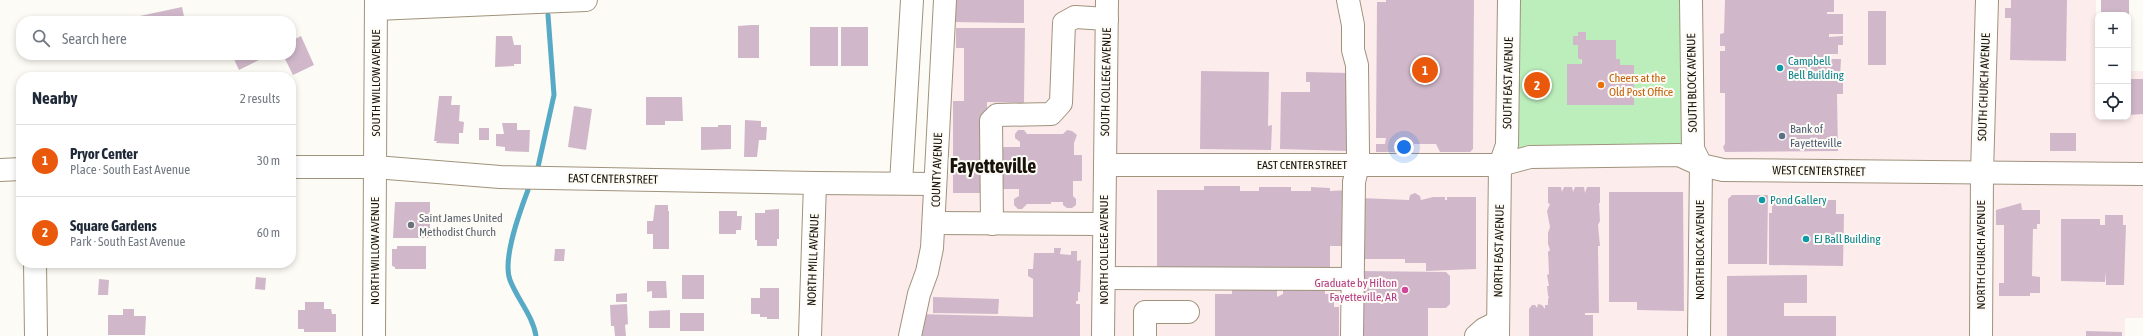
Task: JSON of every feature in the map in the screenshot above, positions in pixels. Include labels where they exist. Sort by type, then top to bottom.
[{"type":"street","points":[[376,4],[586,0]]},
{"type":"street","points":[[901,183],[912,0]]},
{"type":"street","name":"COUNTY AVENUE","points":[[910,336],[919,294],[927,272],[935,223],[935,184],[944,0]]},
{"type":"street","name":"SOUTH EAST AVENUE","points":[[1500,165],[1507,145],[1509,0]]},
{"type":"street","name":"SOUTH BLOCK AVENUE","points":[[1691,0],[1693,149],[1700,165]]},
{"type":"street","name":"SOUTH CHURCH AVENUE","points":[[1982,173],[1987,0]]},
{"type":"street","name":"SOUTH WILLOW AVENUE","points":[[375,167],[376,4]]},
{"type":"street","points":[[1350,7],[1353,25],[1353,50],[1357,65],[1358,165],[1354,182],[1352,336]]},
{"type":"street","points":[[992,224],[991,122],[997,115],[1051,114],[1061,103],[1064,23],[1075,17],[1107,9]]},
{"type":"street","name":"SOUTH COLLEGE AVENUE","points":[[1105,165],[1107,9]]},
{"type":"street","name":"WEST CENTER STREET","points":[[1500,165],[1530,157],[1680,155],[1700,165],[1723,170],[2143,174]]},
{"type":"street","name":"EAST CENTER STREET","points":[[1105,165],[1500,165]]},
{"type":"street","name":"NORTH COLLEGE AVENUE","points":[[1103,336],[1105,165]]},
{"type":"street","name":"NORTH EAST AVENUE","points":[[1498,329],[1500,165]]},
{"type":"street","name":"NORTH BLOCK AVENUE","points":[[1699,336],[1700,165]]},
{"type":"street","name":"EAST CENTER STREET","points":[[296,167],[375,167],[500,177],[816,184],[935,184]]},
{"type":"street","name":"NORTH WILLOW AVENUE","points":[[374,336],[375,167]]},
{"type":"street","points":[[0,170],[16,169]]},
{"type":"street","name":"NORTH CHURCH AVENUE","points":[[1981,336],[1982,173]]},
{"type":"street","name":"NORTH MILL AVENUE","points":[[810,336],[816,184]]},
{"type":"street","points":[[935,223],[1104,224]]},
{"type":"street","points":[[36,268],[36,336]]},
{"type":"street","points":[[1104,278],[1353,279]]},
{"type":"street","points":[[1145,336],[1145,312],[1188,312]]},
{"type":"street","points":[[1476,336],[1484,329],[1498,329]]},
{"type":"shaded area","points":[[945,0],[1509,0],[1507,145],[1679,155],[1691,0],[2096,0],[2095,120],[2131,120],[2131,71],[2143,71],[2143,318],[2125,318],[2125,336],[810,336],[815,183],[935,184]]},
{"type":"green space","points":[[1509,0],[1691,0],[1693,149],[1530,157],[1507,145]],"holes":[[[1578,32],[1586,32],[1586,40],[1616,40],[1616,59],[1620,59],[1620,65],[1634,65],[1634,105],[1567,105],[1567,64],[1582,64],[1578,45]]]},
{"type":"building","points":[[951,0],[1024,0],[1024,23],[951,22]]},
{"type":"building","points":[[1386,0],[1474,0],[1473,149],[1470,152],[1440,152],[1436,144],[1414,144],[1414,148],[1408,152],[1376,152],[1376,144],[1385,144],[1386,138],[1376,138],[1377,2],[1386,2]]},
{"type":"building","points":[[1725,0],[1834,0],[1834,12],[1827,12],[1827,14],[1843,14],[1843,34],[1829,34],[1829,37],[1843,36],[1843,45],[1838,45],[1838,54],[1825,54],[1825,57],[1817,57],[1817,55],[1814,55],[1815,59],[1841,59],[1840,78],[1814,78],[1814,80],[1843,80],[1843,94],[1837,94],[1838,151],[1725,152],[1723,147],[1725,144],[1725,93],[1720,93],[1720,51],[1725,51],[1725,46],[1720,46],[1720,34],[1724,33]]},
{"type":"building","points":[[2011,0],[2067,0],[2066,61],[2010,60],[2011,18],[2005,18],[2005,8],[2011,8]]},
{"type":"building","points":[[2101,0],[2129,0],[2129,12],[2101,12]]},
{"type":"building","points":[[182,7],[184,16],[140,16]]},
{"type":"building","points":[[1868,11],[1886,11],[1886,65],[1868,65]]},
{"type":"building","points":[[759,25],[759,58],[738,58],[738,26]]},
{"type":"building","points":[[810,27],[838,27],[838,66],[810,66]]},
{"type":"building","points":[[841,27],[868,27],[868,66],[841,66]]},
{"type":"building","points":[[956,28],[1025,28],[1024,103],[987,102],[987,193],[953,193],[953,101],[964,101],[964,48],[956,48]]},
{"type":"building","name":"Cheers at the Old Post Office","points":[[1578,32],[1586,32],[1586,40],[1616,40],[1616,59],[1620,59],[1620,65],[1634,65],[1634,105],[1567,105],[1567,64],[1582,64],[1582,60],[1578,58],[1578,45],[1573,45],[1573,36],[1578,36]]},
{"type":"building","points":[[301,36],[314,65],[296,74],[296,72],[292,72],[286,60],[296,60],[296,38]]},
{"type":"building","points":[[496,36],[512,36],[514,45],[521,45],[521,64],[495,67]]},
{"type":"building","points":[[234,60],[259,60],[239,70]]},
{"type":"building","points":[[1201,71],[1269,72],[1268,126],[1272,125],[1271,150],[1200,149]]},
{"type":"building","points":[[1306,72],[1349,73],[1348,151],[1280,149],[1281,92],[1310,92],[1310,82],[1306,82]]},
{"type":"building","points":[[2131,79],[2143,79],[2143,114],[2131,115]]},
{"type":"building","points":[[439,96],[452,96],[451,105],[460,105],[459,121],[464,122],[463,133],[459,133],[459,144],[436,143],[437,141],[434,141]]},
{"type":"building","points":[[646,97],[682,97],[683,121],[665,121],[665,125],[646,125]]},
{"type":"building","points":[[574,106],[592,109],[586,150],[568,147]]},
{"type":"building","points":[[745,120],[761,121],[761,127],[767,127],[766,140],[759,140],[757,157],[744,157]]},
{"type":"building","points":[[502,123],[517,123],[517,130],[530,130],[529,152],[505,151],[505,147],[496,146],[496,134],[504,134]]},
{"type":"building","points":[[718,125],[731,125],[731,149],[701,150],[701,127],[718,127]]},
{"type":"building","points":[[479,128],[489,128],[489,140],[479,140]]},
{"type":"building","points":[[1018,130],[1024,130],[1027,134],[1063,134],[1067,130],[1072,131],[1077,135],[1074,143],[1074,155],[1082,155],[1082,181],[1073,181],[1073,196],[1076,199],[1076,205],[1072,208],[1067,208],[1063,205],[1063,202],[1051,202],[1051,204],[1027,204],[1022,209],[1018,209],[1014,205],[1014,199],[1019,196],[1019,189],[997,189],[997,147],[1020,147],[1020,142],[1015,138],[1015,134]]},
{"type":"building","points":[[2050,133],[2076,133],[2076,151],[2050,151]]},
{"type":"building","points":[[1204,186],[1240,186],[1240,191],[1259,191],[1259,187],[1291,187],[1291,191],[1311,191],[1311,187],[1330,188],[1330,191],[1349,190],[1349,246],[1330,246],[1330,274],[1157,273],[1157,190],[1204,190]]},
{"type":"building","points":[[1548,187],[1561,187],[1562,192],[1564,187],[1572,187],[1573,192],[1575,187],[1584,187],[1585,193],[1587,187],[1600,187],[1600,221],[1598,225],[1600,246],[1598,246],[1599,313],[1585,313],[1585,315],[1593,315],[1593,336],[1529,336],[1529,309],[1532,305],[1535,305],[1537,308],[1538,304],[1542,305],[1545,309],[1545,305],[1548,305],[1549,298],[1547,286],[1549,286],[1547,275],[1549,274],[1548,252],[1550,250],[1548,244],[1548,233],[1550,227],[1547,211],[1550,204],[1548,203]]},
{"type":"building","points":[[1609,192],[1683,192],[1684,311],[1637,310],[1637,302],[1609,302]]},
{"type":"building","points":[[1415,193],[1420,196],[1421,200],[1433,197],[1445,197],[1445,200],[1447,200],[1447,197],[1476,197],[1476,269],[1426,271],[1426,263],[1405,263],[1405,259],[1361,259],[1361,198],[1409,200],[1410,195]]},
{"type":"building","points":[[1732,195],[1768,195],[1767,264],[1728,264],[1728,199]]},
{"type":"building","name":"EJ Ball Building","points":[[1779,196],[1795,197],[1795,199],[1808,199],[1808,202],[1813,202],[1813,198],[1828,198],[1828,200],[1836,200],[1836,214],[1844,214],[1843,266],[1769,265],[1769,213],[1772,213],[1772,199],[1779,199]]},
{"type":"building","name":"Saint James United Methodist Church","points":[[395,202],[430,202],[430,238],[393,238]]},
{"type":"building","points":[[2021,203],[2022,210],[2040,210],[2040,224],[2037,224],[2037,229],[2033,229],[2032,276],[2040,277],[2040,293],[2030,293],[2030,296],[1999,296],[1999,283],[2004,283],[2004,225],[1996,225],[1996,210]]},
{"type":"building","points":[[655,205],[668,205],[669,249],[653,249],[653,234],[647,234],[647,221],[653,221]]},
{"type":"building","points":[[779,209],[779,239],[777,239],[777,246],[757,246],[757,240],[755,240],[755,213],[765,213],[765,210]]},
{"type":"building","points":[[719,211],[737,211],[737,216],[742,216],[741,230],[736,230],[736,234],[719,234]]},
{"type":"building","points":[[2105,215],[2123,215],[2123,225],[2126,225],[2124,285],[2106,285],[2106,272],[2105,282],[2061,281],[2061,219],[2100,219],[2100,225],[2105,225]]},
{"type":"building","points":[[397,246],[426,246],[426,269],[395,269],[395,267],[392,266],[392,249],[397,249]]},
{"type":"building","points":[[1054,248],[1061,248],[1060,254],[1071,255],[1071,251],[1077,251],[1077,261],[1081,260],[1080,292],[1078,292],[1078,301],[1076,301],[1076,304],[1080,304],[1080,336],[916,336],[916,314],[1033,317],[1033,279],[1028,276],[1028,269],[1033,269],[1034,253],[1054,253]]},
{"type":"building","points":[[555,249],[565,249],[564,261],[554,261]]},
{"type":"building","name":"Graduate by Hilton Fayetteville, AR","points":[[1361,271],[1446,272],[1450,276],[1450,304],[1446,308],[1428,308],[1428,336],[1361,336]]},
{"type":"building","points":[[682,275],[704,275],[704,299],[682,299]]},
{"type":"building","points":[[1807,275],[1807,303],[1784,303],[1784,316],[1836,316],[1836,336],[1727,336],[1727,276]]},
{"type":"building","points":[[256,277],[266,278],[265,290],[255,289]]},
{"type":"building","points":[[99,279],[109,280],[108,295],[98,295]]},
{"type":"building","points":[[647,281],[666,281],[667,298],[652,298],[652,291],[647,292]]},
{"type":"building","points":[[1232,284],[1277,284],[1277,297],[1283,294],[1283,285],[1325,285],[1325,294],[1334,294],[1334,307],[1339,307],[1339,336],[1215,336],[1215,294],[1232,294]]},
{"type":"building","points":[[760,288],[779,288],[779,319],[767,319],[767,317],[760,317],[760,314],[751,314],[751,298],[760,298]]},
{"type":"building","points":[[627,293],[627,302],[616,302],[616,294]]},
{"type":"building","points":[[933,297],[999,299],[998,314],[933,313]]},
{"type":"building","points":[[305,302],[324,302],[324,309],[331,309],[332,314],[336,314],[336,332],[304,332],[304,329],[298,329],[298,310],[305,310]]},
{"type":"building","points":[[627,304],[628,324],[625,325],[626,336],[615,336],[614,326],[611,326],[610,305]]},
{"type":"building","points":[[123,309],[134,309],[134,316],[146,316],[145,335],[108,335],[108,315],[123,315]]},
{"type":"building","points":[[670,310],[670,328],[649,328],[649,311]]},
{"type":"building","points":[[680,313],[704,313],[704,331],[680,331]]},
{"type":"building","points":[[2086,331],[2122,332],[2122,336],[2086,336]]},
{"type":"waterway","points":[[538,167],[554,95],[548,15]]},
{"type":"waterway","points":[[528,190],[513,235],[508,260],[508,271],[513,287],[532,321],[536,336]]},
{"type":"place","name":"Campbell Bell Building","points":[[1780,68]]},
{"type":"place","name":"Pryor Center","points":[[1425,70]]},
{"type":"place","name":"Square Gardens","points":[[1537,85]]},
{"type":"place","name":"Cheers at the Old Post Office","points":[[1601,85]]},
{"type":"place","name":"Bank of Fayetteville","points":[[1782,136]]},
{"type":"place","name":"Pond Gallery","points":[[1762,200]]},
{"type":"place","name":"Saint James United Methodist Church","points":[[411,225]]},
{"type":"place","name":"EJ Ball Building","points":[[1806,239]]},
{"type":"place","name":"Graduate by Hilton Fayetteville, AR","points":[[1405,290]]},
{"type":"district","name":"Fayetteville","points":[[993,165]]}]
